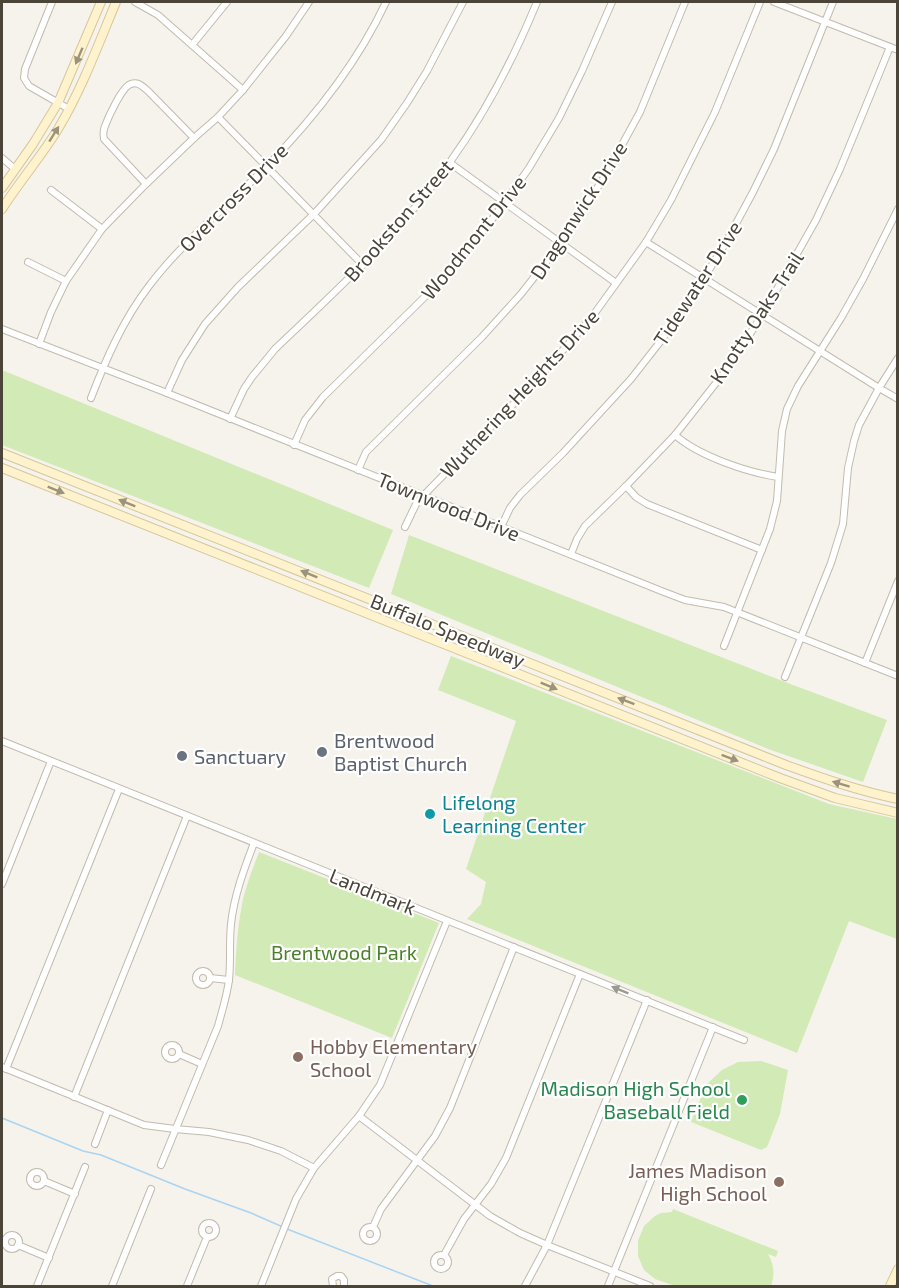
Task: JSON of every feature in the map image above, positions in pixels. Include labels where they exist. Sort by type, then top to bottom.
[{"type":"main road","points":[[2,188],[4,178],[15,169],[58,103],[101,2]]},
{"type":"main road","points":[[2,209],[69,109],[116,2]]},
{"type":"main road","points":[[2,200],[18,177],[15,169]]},
{"type":"main road","points":[[2,467],[4,454]]},
{"type":"main road","name":"Buffalo Speedway","points":[[4,454],[786,765],[826,780],[897,799]]},
{"type":"main road","name":"Buffalo Speedway","points":[[2,467],[780,778],[835,798],[897,813]]},
{"type":"main road","points":[[84,501],[90,488]]},
{"type":"main road","points":[[169,535],[174,522]]},
{"type":"main road","points":[[253,568],[258,555]]},
{"type":"main road","points":[[336,601],[341,588]]},
{"type":"main road","points":[[421,635],[426,621]]},
{"type":"main road","points":[[505,668],[510,655]]},
{"type":"main road","points":[[588,702],[594,688]]},
{"type":"main road","points":[[675,737],[681,723]]},
{"type":"main road","points":[[780,778],[786,765]]},
{"type":"main road","points":[[875,808],[879,795]]},
{"type":"main road","points":[[890,1287],[897,1269]]},
{"type":"street","points":[[52,2],[25,69],[24,78],[29,86],[69,109]]},
{"type":"street","points":[[135,2],[158,15],[243,90]]},
{"type":"street","points":[[192,45],[227,2]]},
{"type":"street","points":[[39,344],[66,281],[102,230],[243,90],[286,36],[309,2]]},
{"type":"street","name":"Overcross Drive","points":[[91,398],[122,328],[133,308],[158,274],[267,166],[325,100],[350,64],[386,2]]},
{"type":"street","points":[[167,393],[182,360],[205,324],[238,287],[314,214],[381,140],[427,71],[463,2]]},
{"type":"street","name":"Brookston Street","points":[[230,418],[244,389],[262,364],[363,265],[450,163],[499,84],[526,31],[537,2]]},
{"type":"street","name":"Woodmont Drive","points":[[294,445],[306,420],[323,397],[448,274],[505,202],[529,168],[559,118],[612,2]]},
{"type":"street","name":"Dragonwick Drive","points":[[358,470],[366,452],[482,338],[521,294],[561,243],[605,176],[640,112],[685,2]]},
{"type":"street","name":"Wuthering Heights Drive","points":[[405,527],[417,502],[534,383],[591,317],[646,242],[676,190],[715,112],[760,2]]},
{"type":"street","points":[[774,2],[897,50]]},
{"type":"street","name":"Tidewater Drive","points":[[501,527],[510,508],[520,495],[564,453],[631,379],[660,342],[704,278],[753,192],[774,149],[833,2]]},
{"type":"street","name":"Knotty Oaks Trail","points":[[571,554],[585,526],[675,435],[726,369],[763,314],[816,220],[840,169],[890,47]]},
{"type":"street","points":[[146,184],[104,139],[103,133],[127,85],[134,82],[148,91],[194,138]]},
{"type":"street","points":[[218,117],[363,265]]},
{"type":"street","points":[[2,158],[15,169]]},
{"type":"street","points":[[450,163],[616,283]]},
{"type":"street","points":[[51,190],[102,230]]},
{"type":"street","points":[[723,646],[770,529],[777,501],[782,431],[787,409],[798,386],[863,279],[897,209]]},
{"type":"street","points":[[646,242],[897,399]]},
{"type":"street","points":[[28,262],[66,281]]},
{"type":"street","name":"Townwood Drive","points":[[2,329],[685,600],[700,604],[713,604],[737,612],[897,676]]},
{"type":"street","points":[[785,677],[831,563],[843,524],[848,468],[859,424],[897,358]]},
{"type":"street","points":[[675,435],[690,446],[721,460],[749,471],[778,477]]},
{"type":"street","points":[[626,486],[636,497],[647,504],[762,550]]},
{"type":"street","points":[[865,663],[897,581]]},
{"type":"street","points":[[889,602],[897,605]]},
{"type":"street","name":"Landmark","points":[[2,741],[744,1040]]},
{"type":"street","points":[[2,884],[51,761]]},
{"type":"street","points":[[119,789],[4,1068],[144,1125],[209,1132],[248,1140],[281,1151],[314,1168]]},
{"type":"street","points":[[74,1097],[187,816]]},
{"type":"street","points":[[160,1165],[218,1026],[228,980],[234,907],[254,843]]},
{"type":"street","points":[[261,1287],[296,1199],[314,1168],[359,1116],[384,1076],[447,921]]},
{"type":"street","points":[[373,1227],[381,1209],[418,1161],[450,1108],[514,947]]},
{"type":"street","points":[[444,1255],[453,1237],[491,1184],[506,1158],[580,974]]},
{"type":"street","points":[[210,978],[228,980]]},
{"type":"street","points":[[525,1287],[548,1245],[646,1000]]},
{"type":"street","points":[[608,1287],[713,1027]]},
{"type":"street","points":[[179,1054],[202,1064]]},
{"type":"street","points":[[95,1144],[108,1110]]},
{"type":"street","points":[[359,1116],[490,1216],[520,1233],[650,1287]]},
{"type":"street","points":[[37,1287],[85,1167]]},
{"type":"street","points":[[44,1181],[75,1194]]},
{"type":"street","points":[[112,1287],[151,1189]]},
{"type":"street","points":[[187,1287],[207,1237]]},
{"type":"street","points":[[18,1245],[48,1258]]},
{"type":"street","points":[[333,1287],[332,1279],[339,1276],[344,1280],[344,1287]]},
{"type":"green space","points":[[2,370],[393,530],[369,588],[2,445]]},
{"type":"green space","points":[[409,535],[887,720],[863,782],[768,749],[391,594]]},
{"type":"green space","points":[[451,656],[829,804],[897,819],[897,939],[849,921],[797,1053],[467,919],[481,904],[486,882],[466,869],[516,721],[438,690]]},
{"type":"green space","name":"Brentwood Park","points":[[259,852],[439,923],[392,1038],[235,975],[242,903]]},
{"type":"green space","name":"Madison High School Baseball Field","points":[[761,1061],[788,1070],[780,1114],[767,1147],[761,1150],[691,1122],[706,1085],[722,1070],[738,1062]]},
{"type":"green space","points":[[673,1209],[778,1251],[776,1257],[768,1254],[773,1270],[771,1286],[675,1286],[655,1279],[644,1270],[638,1256],[638,1241],[644,1226],[655,1216],[672,1212]]},
{"type":"waterway","points":[[2,1118],[283,1227]]},
{"type":"waterway","points":[[287,1229],[433,1286]]},
{"type":"place","name":"Brentwood Baptist Church","points":[[322,752]]},
{"type":"place","name":"Sanctuary","points":[[182,756]]},
{"type":"place","name":"Lifelong Learning Center","points":[[430,814]]},
{"type":"place","name":"Hobby Elementary School","points":[[298,1057]]},
{"type":"place","name":"Madison High School Baseball Field","points":[[742,1100]]},
{"type":"place","name":"James Madison High School","points":[[779,1182]]}]
